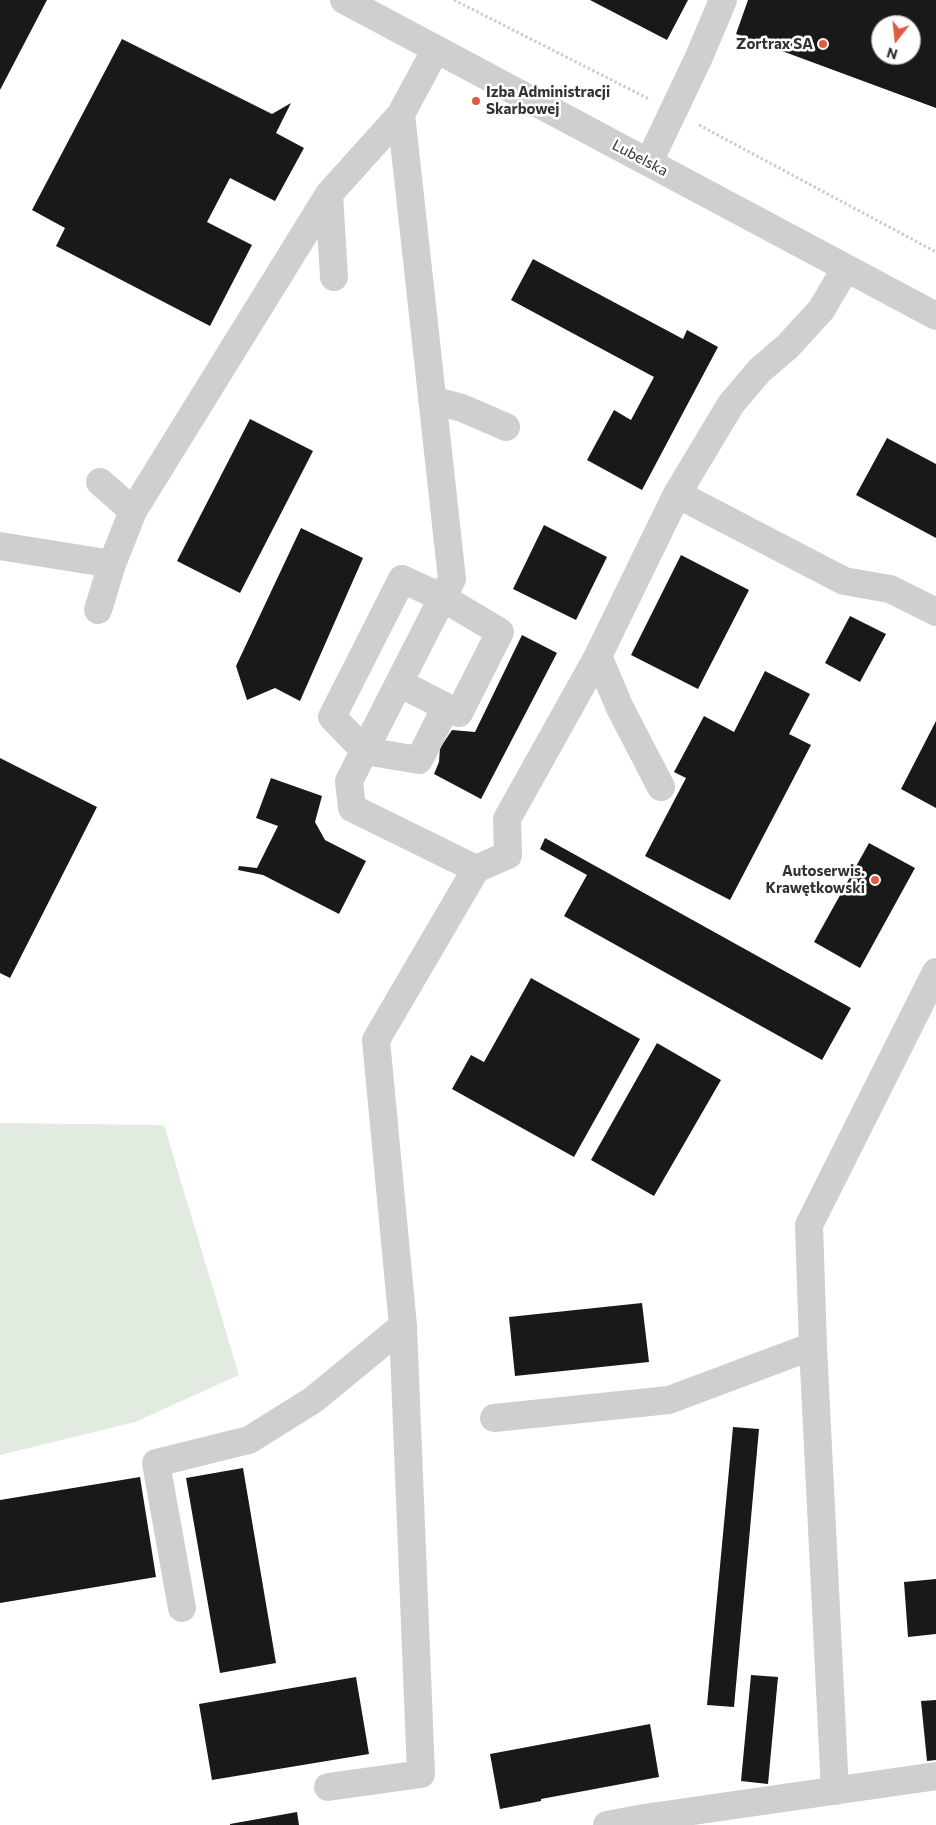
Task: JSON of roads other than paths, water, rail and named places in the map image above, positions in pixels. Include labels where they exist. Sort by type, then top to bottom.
[{"type":"street","name":"Lubelska","points":[[344,0],[936,316]]},
{"type":"street","points":[[649,162],[724,0]]},
{"type":"street","points":[[98,610],[112,564],[133,511],[329,194],[401,114],[436,49]]},
{"type":"street","points":[[401,114],[452,579],[349,781],[352,808],[476,869]]},
{"type":"street","points":[[329,194],[334,277]]},
{"type":"street","points":[[328,1787],[421,1774],[403,1326],[376,1040],[476,869],[508,855],[507,819],[598,656],[677,494],[732,404],[760,370],[788,346],[821,310],[846,268]]},
{"type":"street","points":[[432,400],[462,408],[506,427]]},
{"type":"street","points":[[100,482],[133,511]]},
{"type":"street","points":[[677,494],[844,581],[890,589],[936,612]]},
{"type":"street","points":[[0,546],[112,564]]},
{"type":"street","points":[[399,682],[459,713],[500,632],[443,598],[402,579],[332,717],[364,751],[420,760],[446,707]]},
{"type":"street","points":[[598,656],[620,708],[661,787]]},
{"type":"street","points":[[835,1791],[813,1346],[809,1225],[936,972]]},
{"type":"street","points":[[182,1608],[156,1463],[249,1440],[313,1400],[403,1326]]},
{"type":"street","points":[[494,1418],[669,1400],[813,1346]]},
{"type":"street","points":[[607,1825],[936,1776]]},
{"type":"place","name":"Zortrax SA","points":[[823,44]]},
{"type":"place","name":"Izba Administracji Skarbowej","points":[[476,101]]},
{"type":"place","name":"Autoserwis. Krawętkowski","points":[[875,880]]}]
